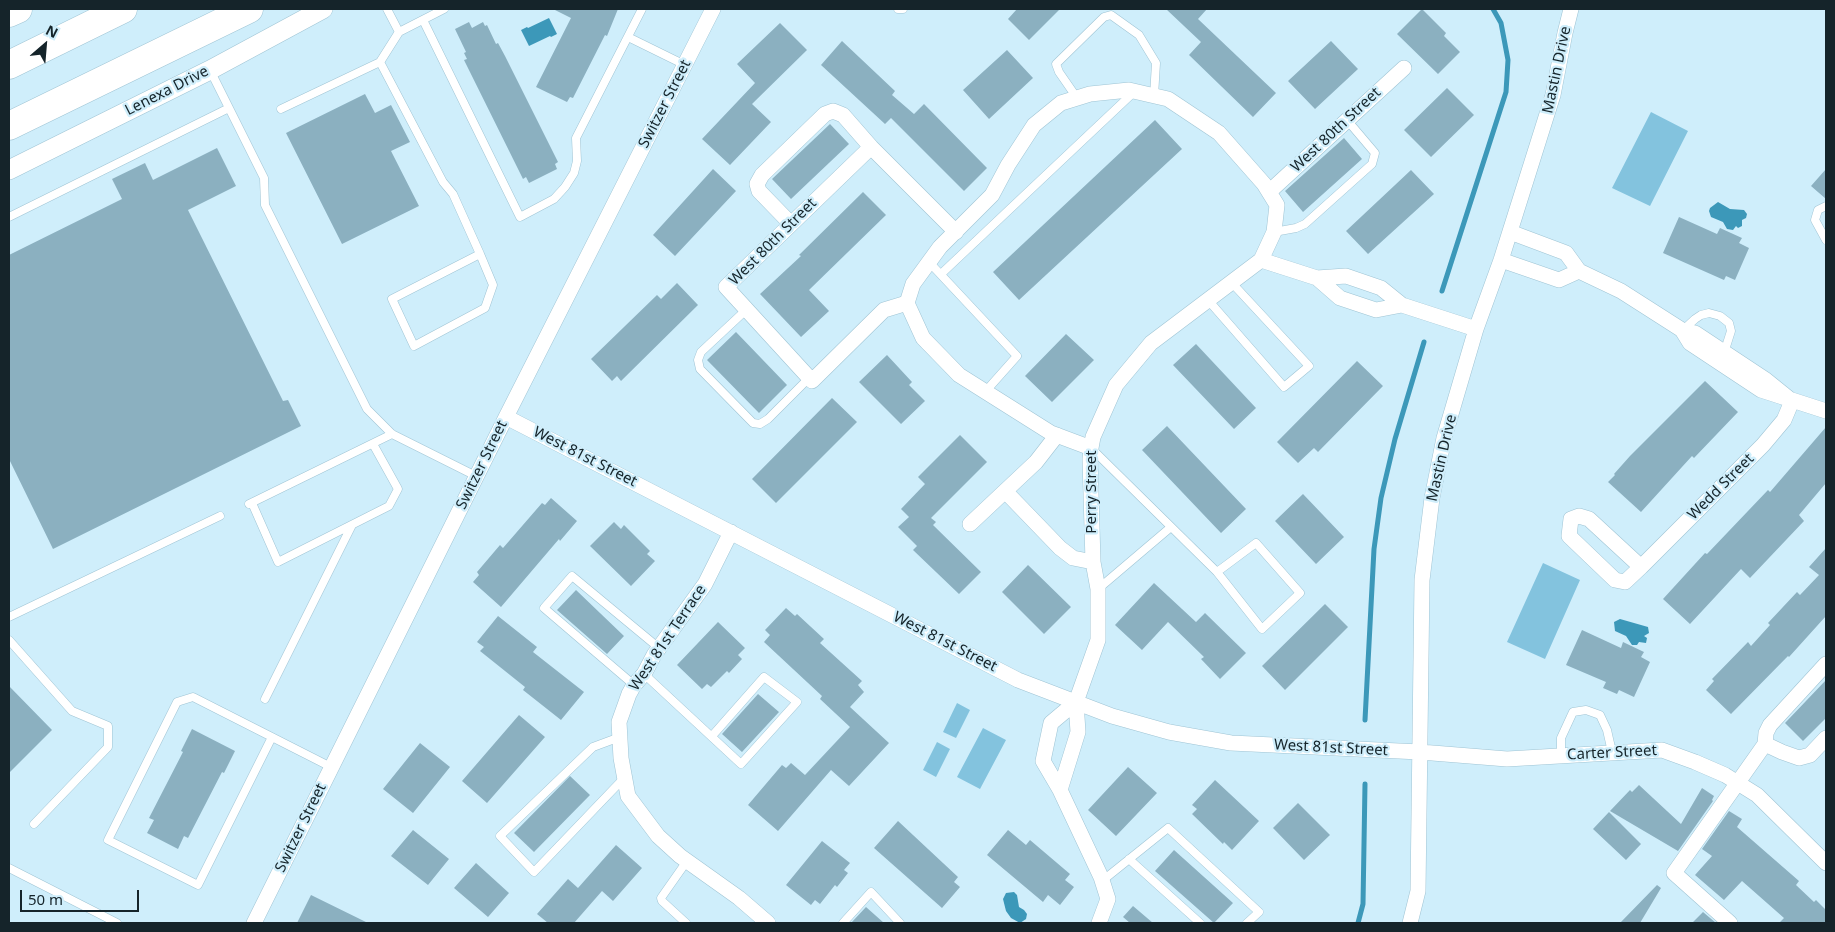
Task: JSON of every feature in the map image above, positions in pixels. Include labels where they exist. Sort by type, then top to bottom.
[{"type":"highway","points":[[9,14],[18,9]]},
{"type":"highway","points":[[9,65],[123,9]]},
{"type":"highway","points":[[9,126],[249,9]]},
{"type":"street","name":"Lenexa Drive","points":[[9,170],[210,70],[323,9]]},
{"type":"street","name":"Switzer Street","points":[[254,923],[476,476],[713,9]]},
{"type":"street","name":"Mastin Drive","points":[[1410,923],[1418,892],[1422,580],[1432,498],[1444,438],[1476,329],[1501,260],[1554,95],[1565,33],[1572,9]]},
{"type":"street","name":"West 80th Street","points":[[1269,192],[1404,68]]},
{"type":"street","points":[[1092,448],[1057,435],[959,375],[924,338],[907,302],[913,284],[940,247],[992,195],[1008,165],[1034,125],[1061,104],[1077,98],[1090,94],[1129,90],[1168,99],[1219,133],[1264,184],[1277,205],[1274,232],[1261,260],[1317,278],[1346,276],[1381,288],[1402,305],[1476,329]]},
{"type":"street","points":[[791,224],[759,191],[757,184],[769,168],[825,114],[833,111],[843,115],[871,147],[956,232]]},
{"type":"street","name":"West 80th Street","points":[[809,378],[726,287],[871,147]]},
{"type":"street","points":[[1510,232],[1566,253],[1579,271],[1621,291],[1682,330],[1695,334],[1721,358],[1766,380],[1792,400],[1826,411]]},
{"type":"street","name":"Perry Street","points":[[1060,790],[1078,732],[1076,702],[1098,640],[1098,588],[1093,562],[1090,458],[1093,437],[1116,385],[1151,343],[1261,260]]},
{"type":"street","points":[[1501,260],[1559,280],[1579,271]]},
{"type":"street","points":[[1317,278],[1340,298],[1376,310],[1402,305]]},
{"type":"street","points":[[809,378],[812,381],[884,310],[907,302]]},
{"type":"street","name":"Wedd Street","points":[[1641,567],[1589,519],[1580,516],[1571,520],[1570,536],[1615,580],[1625,582],[1641,567],[1763,445],[1784,420],[1792,400]]},
{"type":"street","name":"West 81st Street","points":[[506,417],[1018,680],[1112,716],[1169,732],[1231,742],[1420,752]]},
{"type":"street","points":[[970,524],[1036,462],[1057,435]]},
{"type":"street","points":[[1005,491],[1060,548],[1073,558],[1093,562]]},
{"type":"street","name":"West 81st Terrace","points":[[731,532],[706,584],[659,648],[639,679],[619,722],[620,737],[628,796],[658,836],[680,856],[739,898],[768,923]]},
{"type":"street","points":[[1730,923],[1674,873],[1739,784],[1765,744],[1766,733],[1770,725],[1826,664]]},
{"type":"street","points":[[1076,702],[1051,723],[1043,760],[1060,790],[1102,881],[1108,899],[1100,923]]},
{"type":"street","points":[[1765,744],[1799,758],[1810,756],[1826,738]]},
{"type":"street","name":"Carter Street","points":[[1420,752],[1508,759],[1662,750],[1725,775],[1757,795],[1826,863]]},
{"type":"lane","points":[[387,9],[399,32]]},
{"type":"lane","points":[[281,109],[380,62],[399,32],[444,9]]},
{"type":"lane","points":[[423,20],[520,217],[554,199],[574,173],[577,161],[576,138],[642,9]]},
{"type":"lane","points":[[898,9],[903,9]]},
{"type":"lane","points":[[1077,98],[1059,72],[1056,64],[1104,17],[1111,15],[1139,35],[1156,63],[1154,96]]},
{"type":"lane","points":[[628,37],[684,65]]},
{"type":"lane","points":[[380,62],[443,182],[454,194],[480,254],[493,285],[485,308],[414,346],[392,299],[480,254]]},
{"type":"lane","points":[[210,70],[264,178],[265,205],[367,409],[392,434],[476,476]]},
{"type":"lane","points":[[941,274],[1134,92]]},
{"type":"lane","points":[[9,217],[229,108]]},
{"type":"lane","points":[[1274,232],[1296,228],[1305,224],[1372,164],[1375,153],[1347,120]]},
{"type":"lane","points":[[1826,206],[1818,210],[1815,220],[1826,240]]},
{"type":"lane","points":[[929,262],[1017,356],[985,392]]},
{"type":"lane","points":[[1208,300],[1284,387],[1310,366],[1232,282]]},
{"type":"lane","points":[[746,310],[701,352],[698,360],[700,369],[753,423],[760,424],[768,419],[809,378]]},
{"type":"lane","points":[[1682,330],[1701,315],[1709,313],[1720,316],[1729,323],[1731,331],[1721,358]]},
{"type":"lane","points":[[373,444],[398,489],[389,506],[278,562],[250,503],[392,434]]},
{"type":"lane","points":[[1092,448],[1217,572],[1262,629],[1300,593],[1256,543],[1217,572]]},
{"type":"lane","points":[[9,617],[220,516]]},
{"type":"lane","points":[[265,699],[352,525]]},
{"type":"lane","points":[[1098,588],[1171,527]]},
{"type":"lane","points":[[659,648],[572,576],[544,608],[712,736],[741,764],[797,702],[764,677],[712,736]]},
{"type":"lane","points":[[9,640],[72,711],[108,726],[108,747],[34,824]]},
{"type":"lane","points":[[272,737],[198,885],[108,840],[177,702],[193,697],[272,737],[331,768]]},
{"type":"lane","points":[[1561,755],[1561,738],[1573,712],[1586,710],[1600,715],[1607,730],[1612,752]]},
{"type":"lane","points":[[620,737],[593,747],[500,836],[534,872],[625,777]]},
{"type":"lane","points":[[1102,881],[1168,828],[1259,912],[1247,923]]},
{"type":"lane","points":[[1129,859],[1200,923]]},
{"type":"lane","points":[[686,923],[661,898],[687,861]]},
{"type":"lane","points":[[9,868],[117,923]]},
{"type":"lane","points":[[843,923],[871,892],[900,923]]},
{"type":"shaded area","points":[[549,18],[557,34],[529,46],[521,30]]},
{"type":"shaded area","points":[[1651,112],[1688,131],[1650,206],[1612,188]]},
{"type":"shaded area","points":[[1718,202],[1730,209],[1744,210],[1747,214],[1746,218],[1742,220],[1742,226],[1738,228],[1736,226],[1733,230],[1727,229],[1723,222],[1711,217],[1710,208]]},
{"type":"shaded area","points":[[1543,563],[1580,580],[1545,659],[1507,642]]},
{"type":"shaded area","points":[[1620,619],[1648,627],[1649,633],[1644,636],[1647,638],[1646,643],[1639,642],[1637,645],[1632,645],[1626,636],[1615,631],[1614,622]]},
{"type":"shaded area","points":[[957,703],[970,710],[956,738],[943,732]]},
{"type":"shaded area","points":[[983,728],[1006,740],[980,789],[957,777]]},
{"type":"shaded area","points":[[937,742],[950,749],[936,777],[923,770]]},
{"type":"shaded area","points":[[1014,892],[1017,895],[1019,907],[1027,914],[1026,919],[1020,923],[1011,918],[1006,911],[1003,899],[1006,893]]},
{"type":"building","points":[[553,9],[618,9],[607,36],[605,35],[573,98],[570,97],[567,102],[536,87],[571,18]]},
{"type":"building","points":[[1017,9],[1060,9],[1029,40],[1008,19]]},
{"type":"building","points":[[1166,9],[1207,9],[1198,19],[1276,93],[1253,117],[1189,55],[1201,42]]},
{"type":"building","points":[[1422,9],[1446,33],[1444,36],[1460,52],[1438,74],[1397,34]]},
{"type":"building","points":[[469,22],[472,28],[483,22],[485,26],[487,25],[496,44],[498,43],[505,56],[558,162],[555,164],[557,169],[529,183],[526,177],[523,179],[464,60],[467,59],[464,53],[466,52],[455,29]]},
{"type":"building","points":[[780,23],[807,50],[752,104],[771,122],[730,165],[702,139],[755,83],[737,64]]},
{"type":"building","points":[[842,41],[895,91],[892,95],[914,114],[924,104],[987,168],[964,191],[891,118],[885,124],[821,65]]},
{"type":"building","points":[[1331,41],[1358,69],[1315,109],[1288,81]]},
{"type":"building","points":[[1007,50],[1033,78],[989,119],[963,90]]},
{"type":"building","points":[[1447,88],[1474,115],[1431,157],[1404,130]]},
{"type":"building","points":[[365,94],[375,113],[391,105],[410,142],[391,151],[419,206],[342,244],[286,133]]},
{"type":"building","points":[[1155,120],[1182,149],[1019,300],[993,272]]},
{"type":"building","points":[[830,124],[849,144],[791,199],[772,179]]},
{"type":"building","points":[[1344,138],[1362,159],[1303,212],[1285,191]]},
{"type":"building","points":[[217,148],[236,186],[188,210],[283,401],[288,400],[301,426],[53,549],[9,459],[9,255],[122,199],[112,179],[145,163],[153,180]]},
{"type":"building","points":[[713,169],[736,191],[675,256],[653,235]]},
{"type":"building","points":[[1826,169],[1826,199],[1811,186]]},
{"type":"building","points":[[1411,170],[1434,194],[1368,254],[1346,231]]},
{"type":"building","points":[[863,192],[886,215],[809,290],[829,311],[801,337],[760,294],[801,256],[799,255]]},
{"type":"building","points":[[1679,217],[1717,234],[1720,228],[1742,238],[1739,243],[1749,248],[1735,280],[1726,276],[1724,280],[1663,253]]},
{"type":"building","points":[[677,283],[698,305],[621,381],[617,376],[612,381],[591,359],[657,295],[661,299]]},
{"type":"building","points":[[736,332],[787,385],[759,413],[707,360]]},
{"type":"building","points":[[1066,334],[1094,360],[1052,402],[1025,376]]},
{"type":"building","points":[[1196,344],[1256,408],[1234,429],[1173,365]]},
{"type":"building","points":[[887,355],[912,382],[909,385],[925,401],[901,424],[859,382]]},
{"type":"building","points":[[1357,361],[1383,386],[1318,452],[1314,448],[1298,463],[1277,442]]},
{"type":"building","points":[[1705,381],[1738,412],[1694,458],[1692,456],[1641,512],[1608,482],[1630,456]]},
{"type":"building","points":[[832,398],[857,422],[776,503],[752,479]]},
{"type":"building","points":[[1167,426],[1246,509],[1221,533],[1142,450]]},
{"type":"building","points":[[1826,427],[1826,483],[1799,515],[1804,521],[1750,578],[1741,569],[1690,624],[1663,599],[1705,553],[1707,554],[1768,490],[1770,492]]},
{"type":"building","points":[[960,435],[987,462],[931,518],[936,522],[933,525],[981,572],[959,594],[913,550],[917,546],[898,527],[909,517],[901,509],[925,484],[918,477]]},
{"type":"building","points":[[1303,494],[1344,537],[1316,564],[1275,521]]},
{"type":"building","points":[[551,498],[577,521],[560,541],[559,539],[501,607],[473,582],[479,575],[477,572],[500,545],[503,548],[542,503],[545,505]]},
{"type":"building","points":[[614,522],[621,529],[624,525],[650,551],[647,554],[655,561],[631,586],[590,546]]},
{"type":"building","points":[[1826,548],[1826,616],[1789,657],[1731,714],[1706,690],[1714,681],[1712,679],[1748,642],[1751,646],[1770,625],[1768,623],[1797,592],[1800,595],[1819,575],[1809,567]]},
{"type":"building","points":[[1028,565],[1071,607],[1044,634],[1002,592]]},
{"type":"building","points":[[1154,583],[1196,622],[1205,613],[1246,653],[1220,679],[1201,659],[1204,657],[1168,622],[1142,650],[1115,625]]},
{"type":"building","points":[[576,590],[624,636],[607,654],[557,610]]},
{"type":"building","points":[[1325,604],[1348,627],[1285,690],[1262,666]]},
{"type":"building","points":[[786,608],[795,616],[797,614],[824,639],[820,643],[862,681],[858,685],[864,692],[850,707],[889,743],[849,786],[831,770],[778,831],[748,805],[782,765],[786,768],[791,763],[805,775],[850,727],[820,699],[822,696],[764,642],[770,635],[765,630]]},
{"type":"building","points":[[498,616],[537,647],[533,652],[584,692],[561,720],[523,690],[525,687],[480,651],[484,647],[477,642]]},
{"type":"building","points":[[718,622],[745,648],[738,655],[742,659],[729,673],[727,671],[711,687],[707,684],[702,689],[677,665]]},
{"type":"building","points":[[1582,630],[1621,648],[1623,642],[1644,652],[1641,657],[1650,662],[1634,697],[1619,690],[1617,694],[1603,688],[1606,682],[1566,665]]},
{"type":"building","points":[[1826,680],[1826,718],[1803,741],[1785,723]]},
{"type":"building","points":[[9,686],[52,730],[9,773]]},
{"type":"building","points":[[758,694],[779,712],[742,752],[722,734]]},
{"type":"building","points":[[519,715],[545,737],[487,803],[462,781]]},
{"type":"building","points":[[192,729],[235,751],[188,838],[184,836],[178,849],[147,833],[154,820],[149,818],[183,752],[181,751]]},
{"type":"building","points":[[420,743],[450,767],[413,813],[383,789]]},
{"type":"building","points":[[1128,767],[1157,793],[1116,836],[1088,810]]},
{"type":"building","points":[[570,776],[590,795],[534,852],[514,833]]},
{"type":"building","points":[[1215,780],[1259,821],[1232,850],[1224,842],[1223,844],[1192,814],[1197,809],[1192,805]]},
{"type":"building","points":[[1639,785],[1681,824],[1702,788],[1714,796],[1713,801],[1678,851],[1610,811],[1630,790],[1632,792]]},
{"type":"building","points":[[1298,803],[1330,835],[1304,860],[1273,828]]},
{"type":"building","points":[[1729,811],[1742,819],[1737,827],[1799,881],[1796,885],[1814,902],[1816,900],[1826,910],[1826,923],[1779,923],[1784,918],[1742,881],[1724,900],[1695,875],[1712,856],[1702,849]]},
{"type":"building","points":[[1609,812],[1641,844],[1626,860],[1593,829]]},
{"type":"building","points":[[898,821],[958,877],[954,882],[960,887],[942,908],[874,848]]},
{"type":"building","points":[[413,830],[449,859],[428,885],[391,856]]},
{"type":"building","points":[[1008,830],[1026,845],[1030,840],[1070,874],[1065,880],[1074,887],[1060,905],[1048,895],[1043,902],[987,855]]},
{"type":"building","points":[[822,841],[850,863],[844,870],[848,873],[837,887],[835,885],[820,904],[815,900],[811,905],[786,885]]},
{"type":"building","points":[[616,845],[642,868],[613,901],[602,891],[574,923],[548,923],[537,914],[568,879],[578,888]]},
{"type":"building","points":[[1174,850],[1233,903],[1214,923],[1155,871]]},
{"type":"building","points":[[476,863],[509,893],[488,917],[454,888]]},
{"type":"building","points":[[1657,885],[1661,888],[1640,923],[1620,923]]},
{"type":"building","points":[[311,895],[368,923],[297,923]]},
{"type":"building","points":[[1133,906],[1153,923],[1130,923],[1123,917]]},
{"type":"building","points":[[866,907],[884,923],[851,923]]},
{"type":"building","points":[[1703,912],[1716,923],[1692,923]]},
{"type":"waterway","points":[[1442,291],[1506,92],[1508,60],[1501,23],[1493,9]]},
{"type":"waterway","points":[[1365,720],[1374,549],[1381,498],[1395,439],[1424,342]]},
{"type":"waterway","points":[[1358,923],[1363,904],[1365,784]]}]
